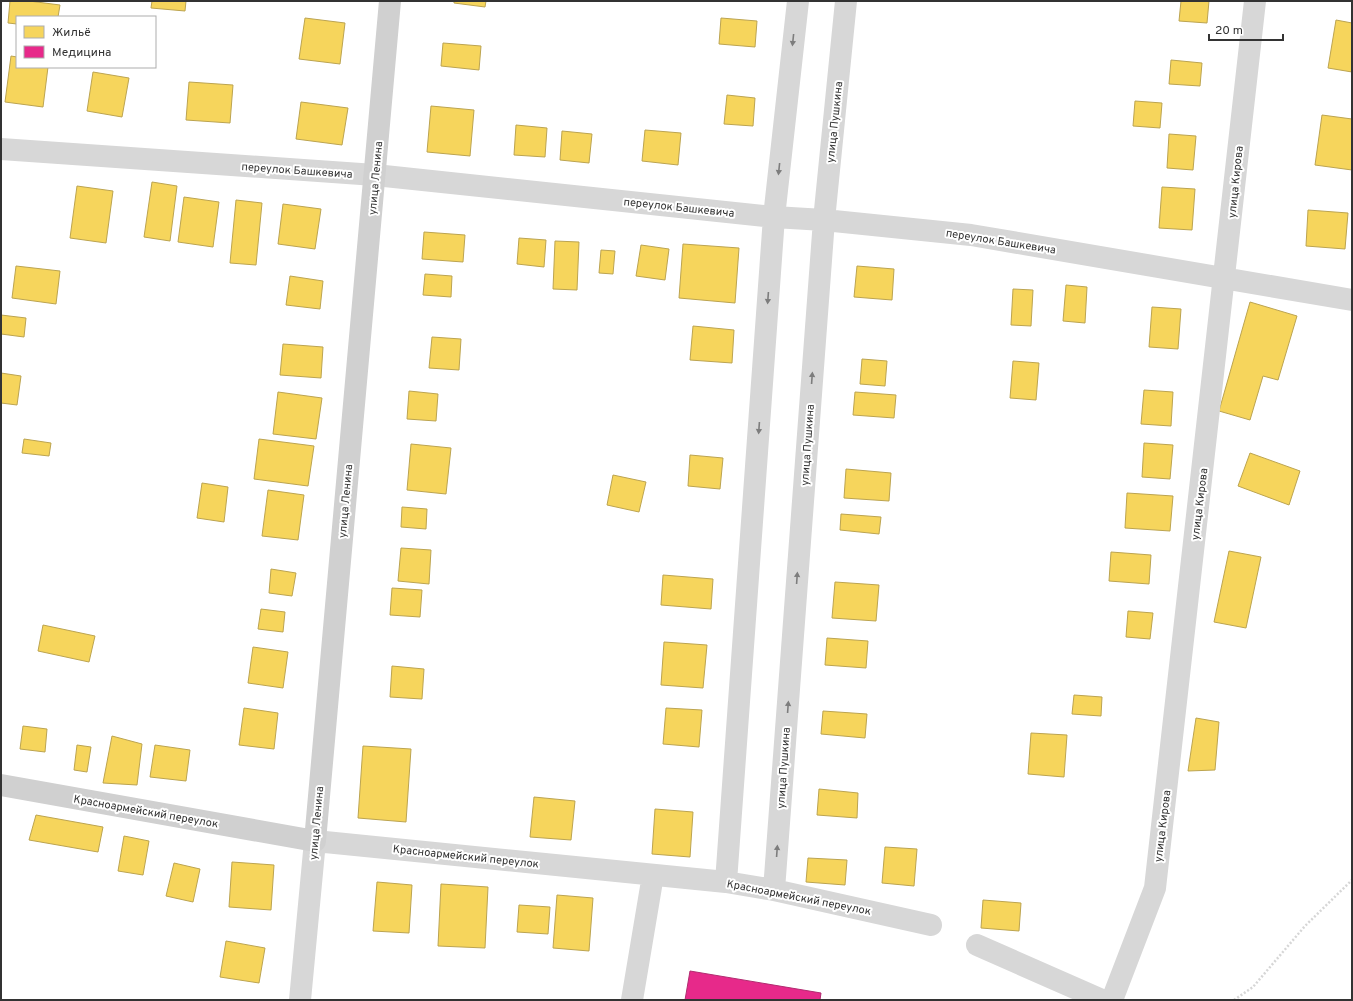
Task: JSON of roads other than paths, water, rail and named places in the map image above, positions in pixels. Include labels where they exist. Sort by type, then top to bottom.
[{"type":"street","name":"улица Ленина","points":[[300,1000],[390,1]]},
{"type":"street","points":[[726,882],[774,217],[798,1]]},
{"type":"street","name":"улица Пушкина","points":[[774,890],[824,220],[846,1]]},
{"type":"street","name":"улица Кирова","points":[[1112,1000],[1155,888],[1225,278],[1255,1]]},
{"type":"street","name":"переулок Башкевича","points":[[1,149],[375,175],[774,217],[824,220],[971,235],[1352,300]]},
{"type":"street","name":"Красноармейский переулок","points":[[1,785],[315,841],[726,882],[774,890],[932,925]]},
{"type":"street","points":[[632,1000],[653,875]]},
{"type":"street","points":[[977,945],[1102,1000]]}]
